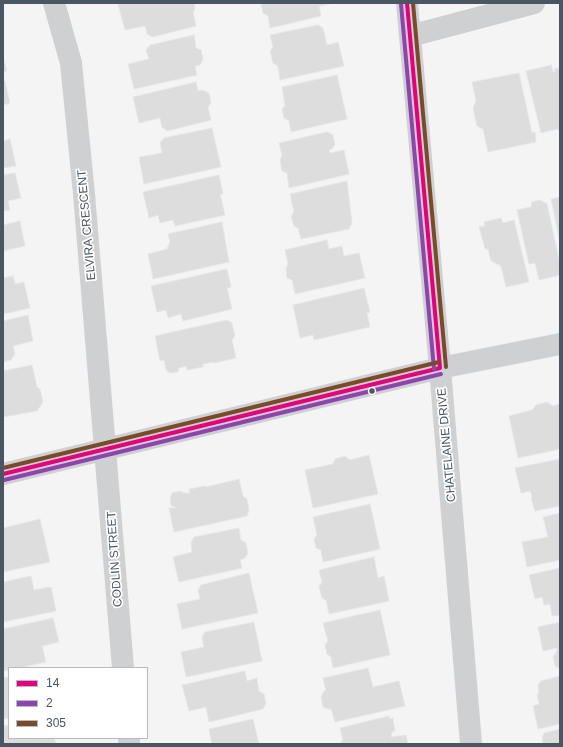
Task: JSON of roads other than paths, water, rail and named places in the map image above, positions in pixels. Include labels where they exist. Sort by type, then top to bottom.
[{"type":"street","name":"ELVIRA CRESCENT","points":[[54,3],[71,63],[106,449]]},
{"type":"street","name":"CHATELAINE DRIVE","points":[[407,3],[472,744]]},
{"type":"street","points":[[410,36],[534,3]]},
{"type":"street","points":[[3,474],[440,368],[560,344]]},
{"type":"street","name":"CODLIN STREET","points":[[106,449],[123,667]]}]
